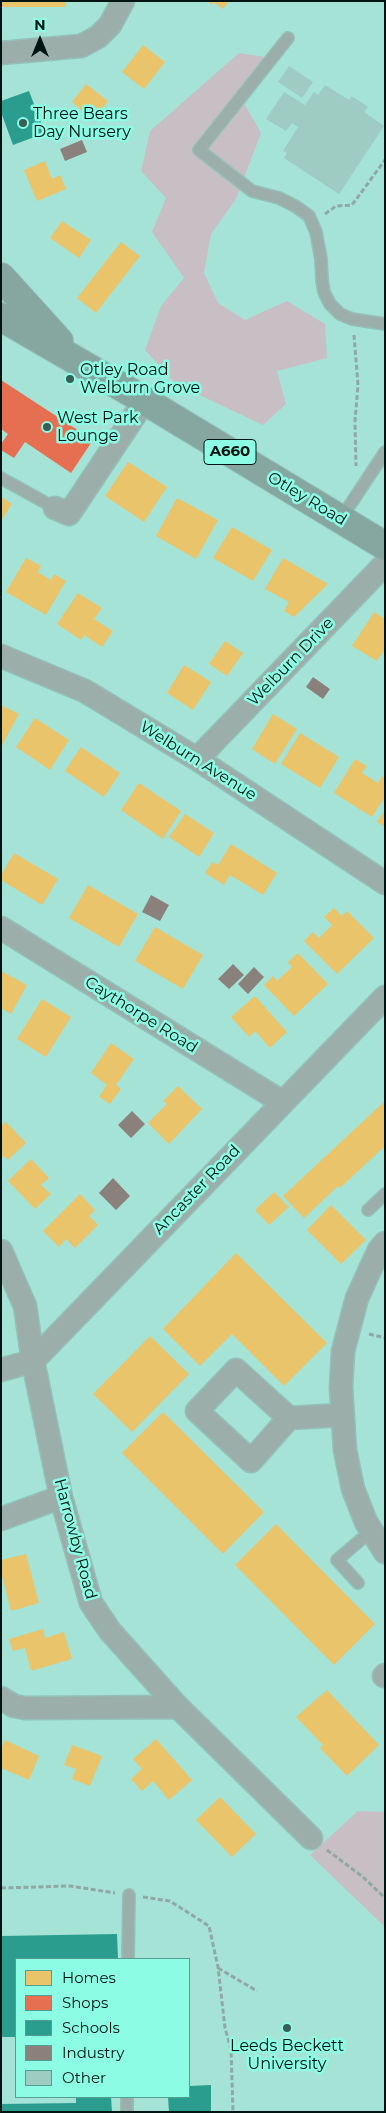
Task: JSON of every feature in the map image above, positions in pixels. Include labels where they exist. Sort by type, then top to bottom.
[{"type":"highway","name":"Otley Road","points":[[1,277],[75,359]]},
{"type":"highway","name":"Otley Road","points":[[1,317],[145,400],[385,546]]},
{"type":"street","points":[[1,52],[81,46],[98,38],[110,25],[123,1]]},
{"type":"street","points":[[56,508],[68,514],[145,400]]},
{"type":"street","name":"Welburn Drive","points":[[197,759],[385,564]]},
{"type":"street","name":"Welburn Avenue","points":[[1,656],[85,691],[197,759],[385,883]]},
{"type":"street","name":"Caythorpe Road","points":[[1,928],[282,1102]]},
{"type":"street","name":"Ancaster Road","points":[[1,1370],[33,1360],[385,997]]},
{"type":"street","points":[[385,1243],[379,1250],[357,1298],[343,1351],[341,1387],[345,1450],[353,1489],[371,1531],[385,1552]]},
{"type":"street","name":"Harrowby Road","points":[[1,1251],[24,1306],[61,1497],[91,1603],[110,1632],[178,1707],[311,1838]]},
{"type":"street","points":[[288,1418],[342,1415]]},
{"type":"street","points":[[1,1520],[61,1497]]},
{"type":"street","points":[[1,1698],[14,1706],[25,1708],[178,1707]]},
{"type":"lane","points":[[288,38],[199,150],[239,179],[252,191],[279,198],[295,206],[308,216],[316,232],[324,292],[330,304],[340,314],[352,319],[385,324]]},
{"type":"lane","points":[[340,520],[385,452]]},
{"type":"lane","points":[[1,478],[56,508]]},
{"type":"lane","points":[[368,1210],[385,1194]]},
{"type":"lane","points":[[358,1583],[337,1560],[371,1531]]},
{"type":"lane","points":[[128,1958],[129,1895]]},
{"type":"lane","points":[[127,2098],[127,2112]]},
{"type":"path","points":[[311,222],[336,206],[352,205],[385,160]]},
{"type":"path","points":[[352,319],[358,385],[355,454],[359,492]]},
{"type":"path","points":[[311,1838],[363,1877],[385,1898]]},
{"type":"path","points":[[1,1888],[70,1886],[170,1901],[209,1926],[218,1968],[225,2028],[231,2049],[233,2112]]},
{"type":"path","points":[[218,1968],[256,1991]]},
{"type":"shaded area","points":[[239,53],[265,57],[245,105],[261,133],[236,199],[211,234],[204,273],[218,303],[245,320],[287,301],[325,324],[327,358],[277,371],[286,404],[263,425],[176,384],[145,350],[161,306],[184,278],[152,232],[166,198],[141,171],[150,131]]},
{"type":"shaded area","points":[[358,1811],[385,1812],[385,1927],[310,1855]]},
{"type":"building: Homes","points":[[1,1],[66,1],[66,7],[1,7]]},
{"type":"building: Homes","points":[[207,1],[229,1],[223,9],[213,2],[212,5]]},
{"type":"building: Homes","points":[[143,45],[165,62],[144,89],[122,72]]},
{"type":"building: Homes","points":[[86,84],[108,101],[93,120],[72,102]]},
{"type":"building: Homes","points":[[45,161],[52,179],[60,175],[66,189],[37,201],[24,170]]},
{"type":"building: Homes","points":[[62,221],[91,240],[79,258],[50,238]]},
{"type":"building: Homes","points":[[121,242],[140,256],[96,313],[77,298]]},
{"type":"building: Homes","points":[[128,462],[167,487],[144,522],[105,496]]},
{"type":"building: Homes","points":[[1,497],[12,504],[1,521]]},
{"type":"building: Homes","points":[[177,498],[218,520],[196,559],[156,536]]},
{"type":"building: Homes","points":[[232,527],[272,550],[253,581],[213,558]]},
{"type":"building: Homes","points":[[26,558],[41,566],[38,572],[44,576],[51,580],[54,574],[66,581],[46,615],[6,592]]},
{"type":"building: Homes","points":[[283,558],[328,584],[294,617],[284,611],[289,602],[265,589]]},
{"type":"building: Homes","points":[[78,593],[102,608],[94,619],[113,631],[102,647],[84,635],[81,640],[57,624]]},
{"type":"building: Homes","points":[[374,612],[385,619],[385,649],[377,661],[352,646]]},
{"type":"building: Homes","points":[[225,641],[243,653],[227,676],[209,664]]},
{"type":"building: Homes","points":[[184,665],[211,682],[193,710],[167,693]]},
{"type":"building: Homes","points":[[1,705],[19,714],[1,747]]},
{"type":"building: Homes","points":[[273,714],[297,729],[275,764],[252,749]]},
{"type":"building: Homes","points":[[35,718],[69,740],[50,770],[16,747]]},
{"type":"building: Homes","points":[[300,733],[339,757],[320,788],[281,764]]},
{"type":"building: Homes","points":[[81,747],[120,773],[104,797],[65,771]]},
{"type":"building: Homes","points":[[355,759],[367,766],[362,773],[378,783],[382,776],[385,778],[385,797],[372,817],[334,793]]},
{"type":"building: Homes","points":[[139,783],[181,811],[163,839],[121,810]]},
{"type":"building: Homes","points":[[385,810],[385,827],[377,822]]},
{"type":"building: Homes","points":[[185,814],[214,833],[199,857],[169,837]]},
{"type":"building: Homes","points":[[231,844],[277,873],[263,895],[230,875],[224,885],[205,873],[212,862],[218,865]]},
{"type":"building: Homes","points":[[14,853],[58,879],[42,905],[1,880],[1,875]]},
{"type":"building: Homes","points":[[88,885],[138,914],[119,947],[69,918]]},
{"type":"building: Homes","points":[[334,908],[342,916],[347,911],[374,938],[337,974],[304,941],[313,932],[319,938],[332,925],[324,917]]},
{"type":"building: Homes","points":[[155,927],[203,955],[183,989],[135,961]]},
{"type":"building: Homes","points":[[298,953],[328,984],[294,1016],[264,985],[273,976],[277,981],[292,967],[288,962]]},
{"type":"building: Homes","points":[[1,971],[27,985],[11,1014],[1,1008]]},
{"type":"building: Homes","points":[[255,996],[287,1032],[270,1048],[255,1031],[249,1037],[231,1017]]},
{"type":"building: Homes","points":[[42,999],[71,1017],[46,1057],[17,1039]]},
{"type":"building: Homes","points":[[111,1043],[134,1059],[116,1085],[121,1089],[110,1104],[99,1097],[107,1085],[91,1073]]},
{"type":"building: Homes","points":[[178,1086],[202,1109],[169,1144],[148,1123],[167,1104],[163,1101]]},
{"type":"building: Homes","points":[[385,1101],[385,1146],[304,1218],[283,1196]]},
{"type":"building: Homes","points":[[6,1122],[26,1143],[8,1160],[4,1156],[1,1158],[1,1126]]},
{"type":"building: Homes","points":[[31,1159],[49,1178],[41,1185],[51,1194],[35,1209],[8,1181]]},
{"type":"building: Homes","points":[[274,1192],[289,1207],[269,1225],[255,1210]]},
{"type":"building: Homes","points":[[80,1194],[95,1210],[89,1216],[98,1225],[75,1248],[66,1239],[59,1247],[43,1231]]},
{"type":"building: Homes","points":[[331,1205],[366,1240],[341,1264],[307,1230]]},
{"type":"building: Homes","points":[[236,1253],[327,1343],[284,1386],[232,1334],[200,1366],[163,1329]]},
{"type":"building: Homes","points":[[150,1336],[189,1374],[132,1432],[93,1394]]},
{"type":"building: Homes","points":[[163,1412],[264,1512],[223,1554],[122,1453]]},
{"type":"building: Homes","points":[[276,1524],[375,1624],[334,1665],[235,1565]]},
{"type":"building: Homes","points":[[26,1554],[39,1603],[11,1611],[1,1572],[1,1560]]},
{"type":"building: Homes","points":[[43,1629],[45,1638],[64,1632],[72,1659],[31,1671],[25,1648],[13,1651],[9,1639]]},
{"type":"building: Homes","points":[[327,1690],[379,1745],[347,1776],[320,1748],[323,1745],[296,1717]]},
{"type":"building: Homes","points":[[156,1739],[192,1780],[169,1800],[153,1781],[142,1791],[131,1779],[142,1769],[133,1759]]},
{"type":"building: Homes","points":[[5,1740],[39,1756],[29,1780],[1,1768],[1,1748]]},
{"type":"building: Homes","points":[[72,1745],[102,1756],[90,1786],[72,1779],[76,1769],[64,1765]]},
{"type":"building: Homes","points":[[220,1797],[256,1834],[232,1857],[196,1820]]},
{"type":"building: Shops","points":[[1,380],[93,440],[71,473],[25,442],[14,458],[1,450],[1,444],[8,434],[1,429]]},
{"type":"building: Schools","name":"Three Bears Day Nursery","points":[[29,91],[45,133],[13,145],[1,112],[1,101]]},
{"type":"building: Schools","points":[[117,1934],[118,1958],[15,1958],[15,2037],[1,2037],[1,1936]]},
{"type":"building: Schools","points":[[211,2085],[211,2112],[169,2112],[168,2098],[190,2098],[190,2086]]},
{"type":"building: Schools","points":[[76,2098],[111,2098],[112,2112],[1,2112],[1,2104],[76,2103]]},
{"type":"building: Industry","points":[[82,140],[87,152],[65,161],[60,149]]},
{"type":"building: Industry","points":[[313,677],[330,689],[323,699],[306,687]]},
{"type":"building: Industry","points":[[151,895],[169,905],[160,921],[142,912]]},
{"type":"building: Industry","points":[[233,964],[244,975],[229,989],[218,979]]},
{"type":"building: Industry","points":[[254,967],[264,977],[248,994],[238,984]]},
{"type":"building: Industry","points":[[132,1111],[145,1124],[131,1138],[118,1125]]},
{"type":"building: Industry","points":[[113,1178],[130,1196],[116,1210],[99,1193]]},
{"type":"building: Other","points":[[289,66],[313,82],[302,98],[278,82]]},
{"type":"building: Other","points":[[325,85],[349,100],[352,96],[368,107],[364,112],[384,126],[339,194],[284,158],[287,153],[283,151],[298,127],[292,123],[286,131],[266,119],[284,92],[305,105],[314,92],[318,95]]},
{"type":"place","name":"Three Bears Day Nursery","points":[[23,123]]},
{"type":"place","name":"Otley Road Welburn Grove","points":[[70,379]]},
{"type":"place","name":"West Park Lounge","points":[[47,427]]},
{"type":"place","name":"Leeds Beckett University","points":[[287,2028]]}]
